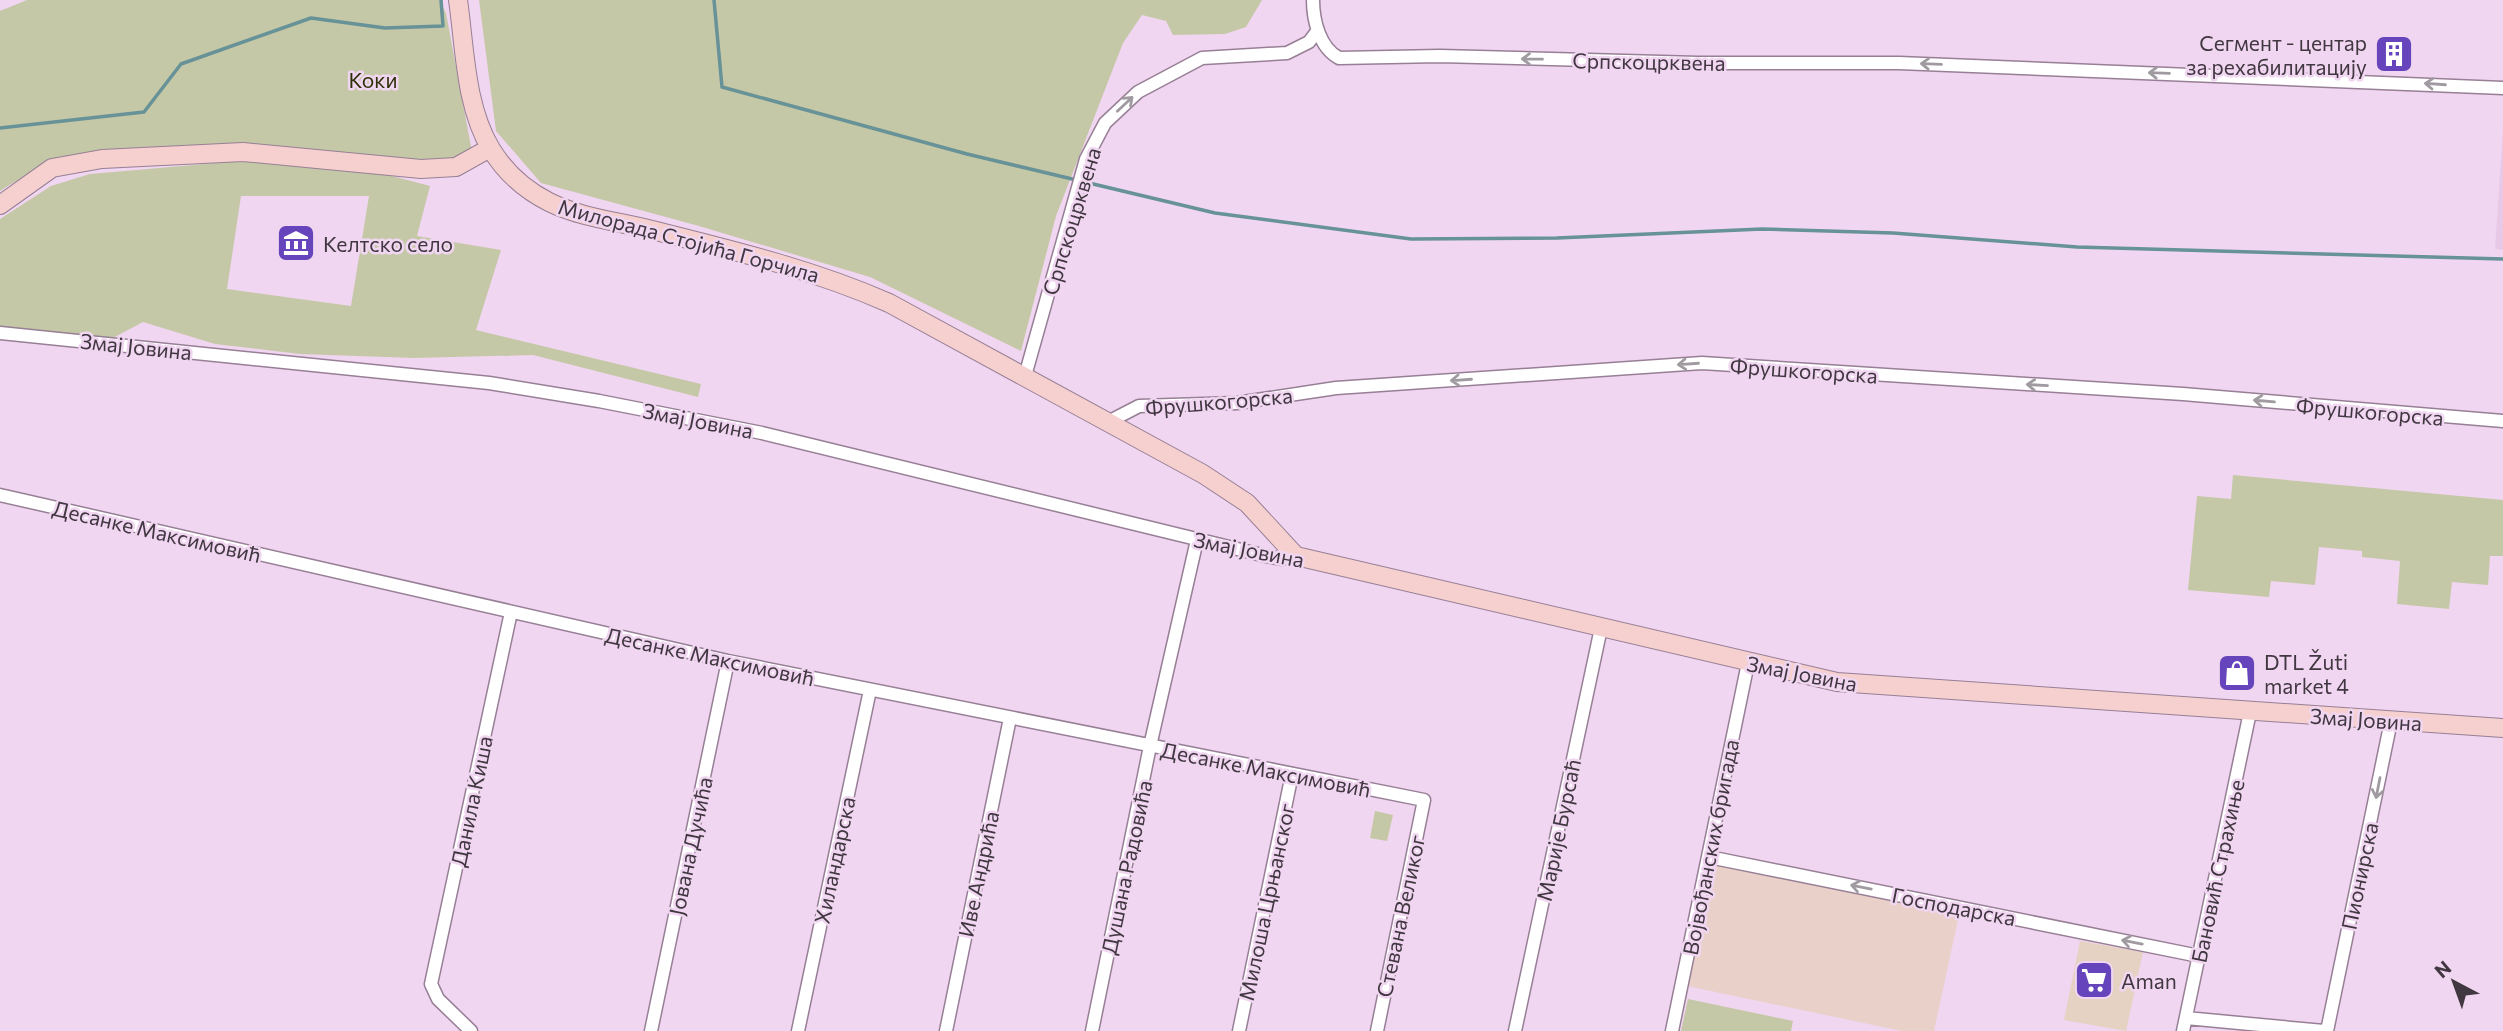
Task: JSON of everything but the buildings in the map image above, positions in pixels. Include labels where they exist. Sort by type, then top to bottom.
[{"type":"street","points":[[1313,0],[1318,30]]},
{"type":"street","name":"Милорада Стојића Горчила","points":[[459,6],[473,104],[490,148],[516,180],[552,204],[781,264],[847,284],[890,303],[1110,421],[1240,498],[1296,556]]},
{"type":"street","name":"Српскоцрквена","points":[[1025,376],[1086,159],[1105,123],[1138,92],[1202,58],[1297,51],[1318,30],[1331,54],[1339,58],[1440,56],[1698,63],[1899,63],[2503,88]]},
{"type":"street","points":[[0,205],[52,168],[102,159],[243,152],[421,169],[456,167],[490,148]]},
{"type":"street","name":"Змај Јовина","points":[[0,333],[489,383],[599,401],[762,433],[1053,502],[1197,540],[1274,557],[1296,556],[1811,678],[1862,684],[2503,728]]},
{"type":"street","name":"Фрушкогорска","points":[[1110,421],[1139,406],[1237,403],[1336,388],[1702,363],[2183,394],[2503,421]]},
{"type":"street","name":"Десанке Максимовић","points":[[0,495],[729,661],[1424,800]]},
{"type":"street","name":"Душана Радовића","points":[[1092,1031],[1150,746],[1197,540]]},
{"type":"street","name":"Данила Киша","points":[[471,1031],[432,989],[432,977],[511,612]]},
{"type":"street","name":"Марије Бурсаћ","points":[[1515,1031],[1601,628]]},
{"type":"street","name":"Јована Дучића","points":[[651,1031],[729,661]]},
{"type":"street","name":"Војвођанских бригада","points":[[1672,1031],[1748,663]]},
{"type":"street","name":"Хиландарска","points":[[798,1031],[870,690]]},
{"type":"street","name":"Бановић Страхиње","points":[[2185,1024],[2250,712]]},
{"type":"street","name":"Иве Андрића","points":[[946,1031],[1010,718]]},
{"type":"street","name":"Пионирска","points":[[2326,1031],[2391,721]]},
{"type":"street","name":"Милоша Црњанског","points":[[1239,1031],[1292,774]]},
{"type":"street","name":"Стевана Великог","points":[[1377,1031],[1424,800]]},
{"type":"street","name":"Господарска","points":[[1709,857],[2199,956]]},
{"type":"street","points":[[2185,1024],[2326,1031]]},
{"type":"shaded area","points":[[2503,130],[2503,250],[2495,249]]},
{"type":"shaded area","points":[[1713,863],[1959,915],[1934,1031],[1902,1031],[1687,986]]},
{"type":"shaded area","points":[[2080,941],[2143,952],[2126,1031],[2064,1020]]},
{"type":"green space","name":"Коки","points":[[27,0],[439,0],[446,13],[472,152],[452,159],[428,161],[117,149],[56,162],[30,173],[0,191],[0,11]]},
{"type":"green space","points":[[479,0],[1262,0],[1246,27],[1225,34],[1173,35],[1166,21],[1142,15],[1123,43],[1056,216],[1021,351],[870,277],[541,183],[496,131]]},
{"type":"green space","points":[[239,161],[373,171],[430,186],[417,236],[501,250],[476,330],[701,384],[698,397],[533,355],[414,358],[300,354],[215,344],[143,322],[111,339],[0,328],[0,219],[51,186],[90,174]],"holes":[[[241,196],[369,196],[351,306],[227,289]]]},
{"type":"green space","points":[[2233,475],[2503,500],[2503,556],[2490,556],[2488,585],[2452,582],[2449,609],[2397,604],[2400,561],[2362,557],[2362,551],[2319,547],[2315,585],[2271,581],[2269,597],[2188,590],[2197,496],[2231,499]]},
{"type":"green space","points":[[1375,811],[1393,815],[1387,841],[1370,838]]},
{"type":"green space","points":[[1688,999],[1793,1021],[1791,1031],[1681,1031]]},
{"type":"waterway","points":[[0,128],[144,112],[181,64],[311,18],[385,28],[443,26],[441,0]]},
{"type":"waterway","points":[[714,0],[722,87],[967,154],[1215,213],[1411,239],[1557,238],[1762,229],[1893,233],[2077,247],[2503,259]]},
{"type":"place","name":"Сегмент - центар за рехабилитацију","points":[[2394,54]]},
{"type":"place","name":"Келтско село","points":[[296,243]]},
{"type":"place","name":"DTL Žuti market 4","points":[[2237,673]]},
{"type":"place","name":"Aman","points":[[2094,980]]}]
